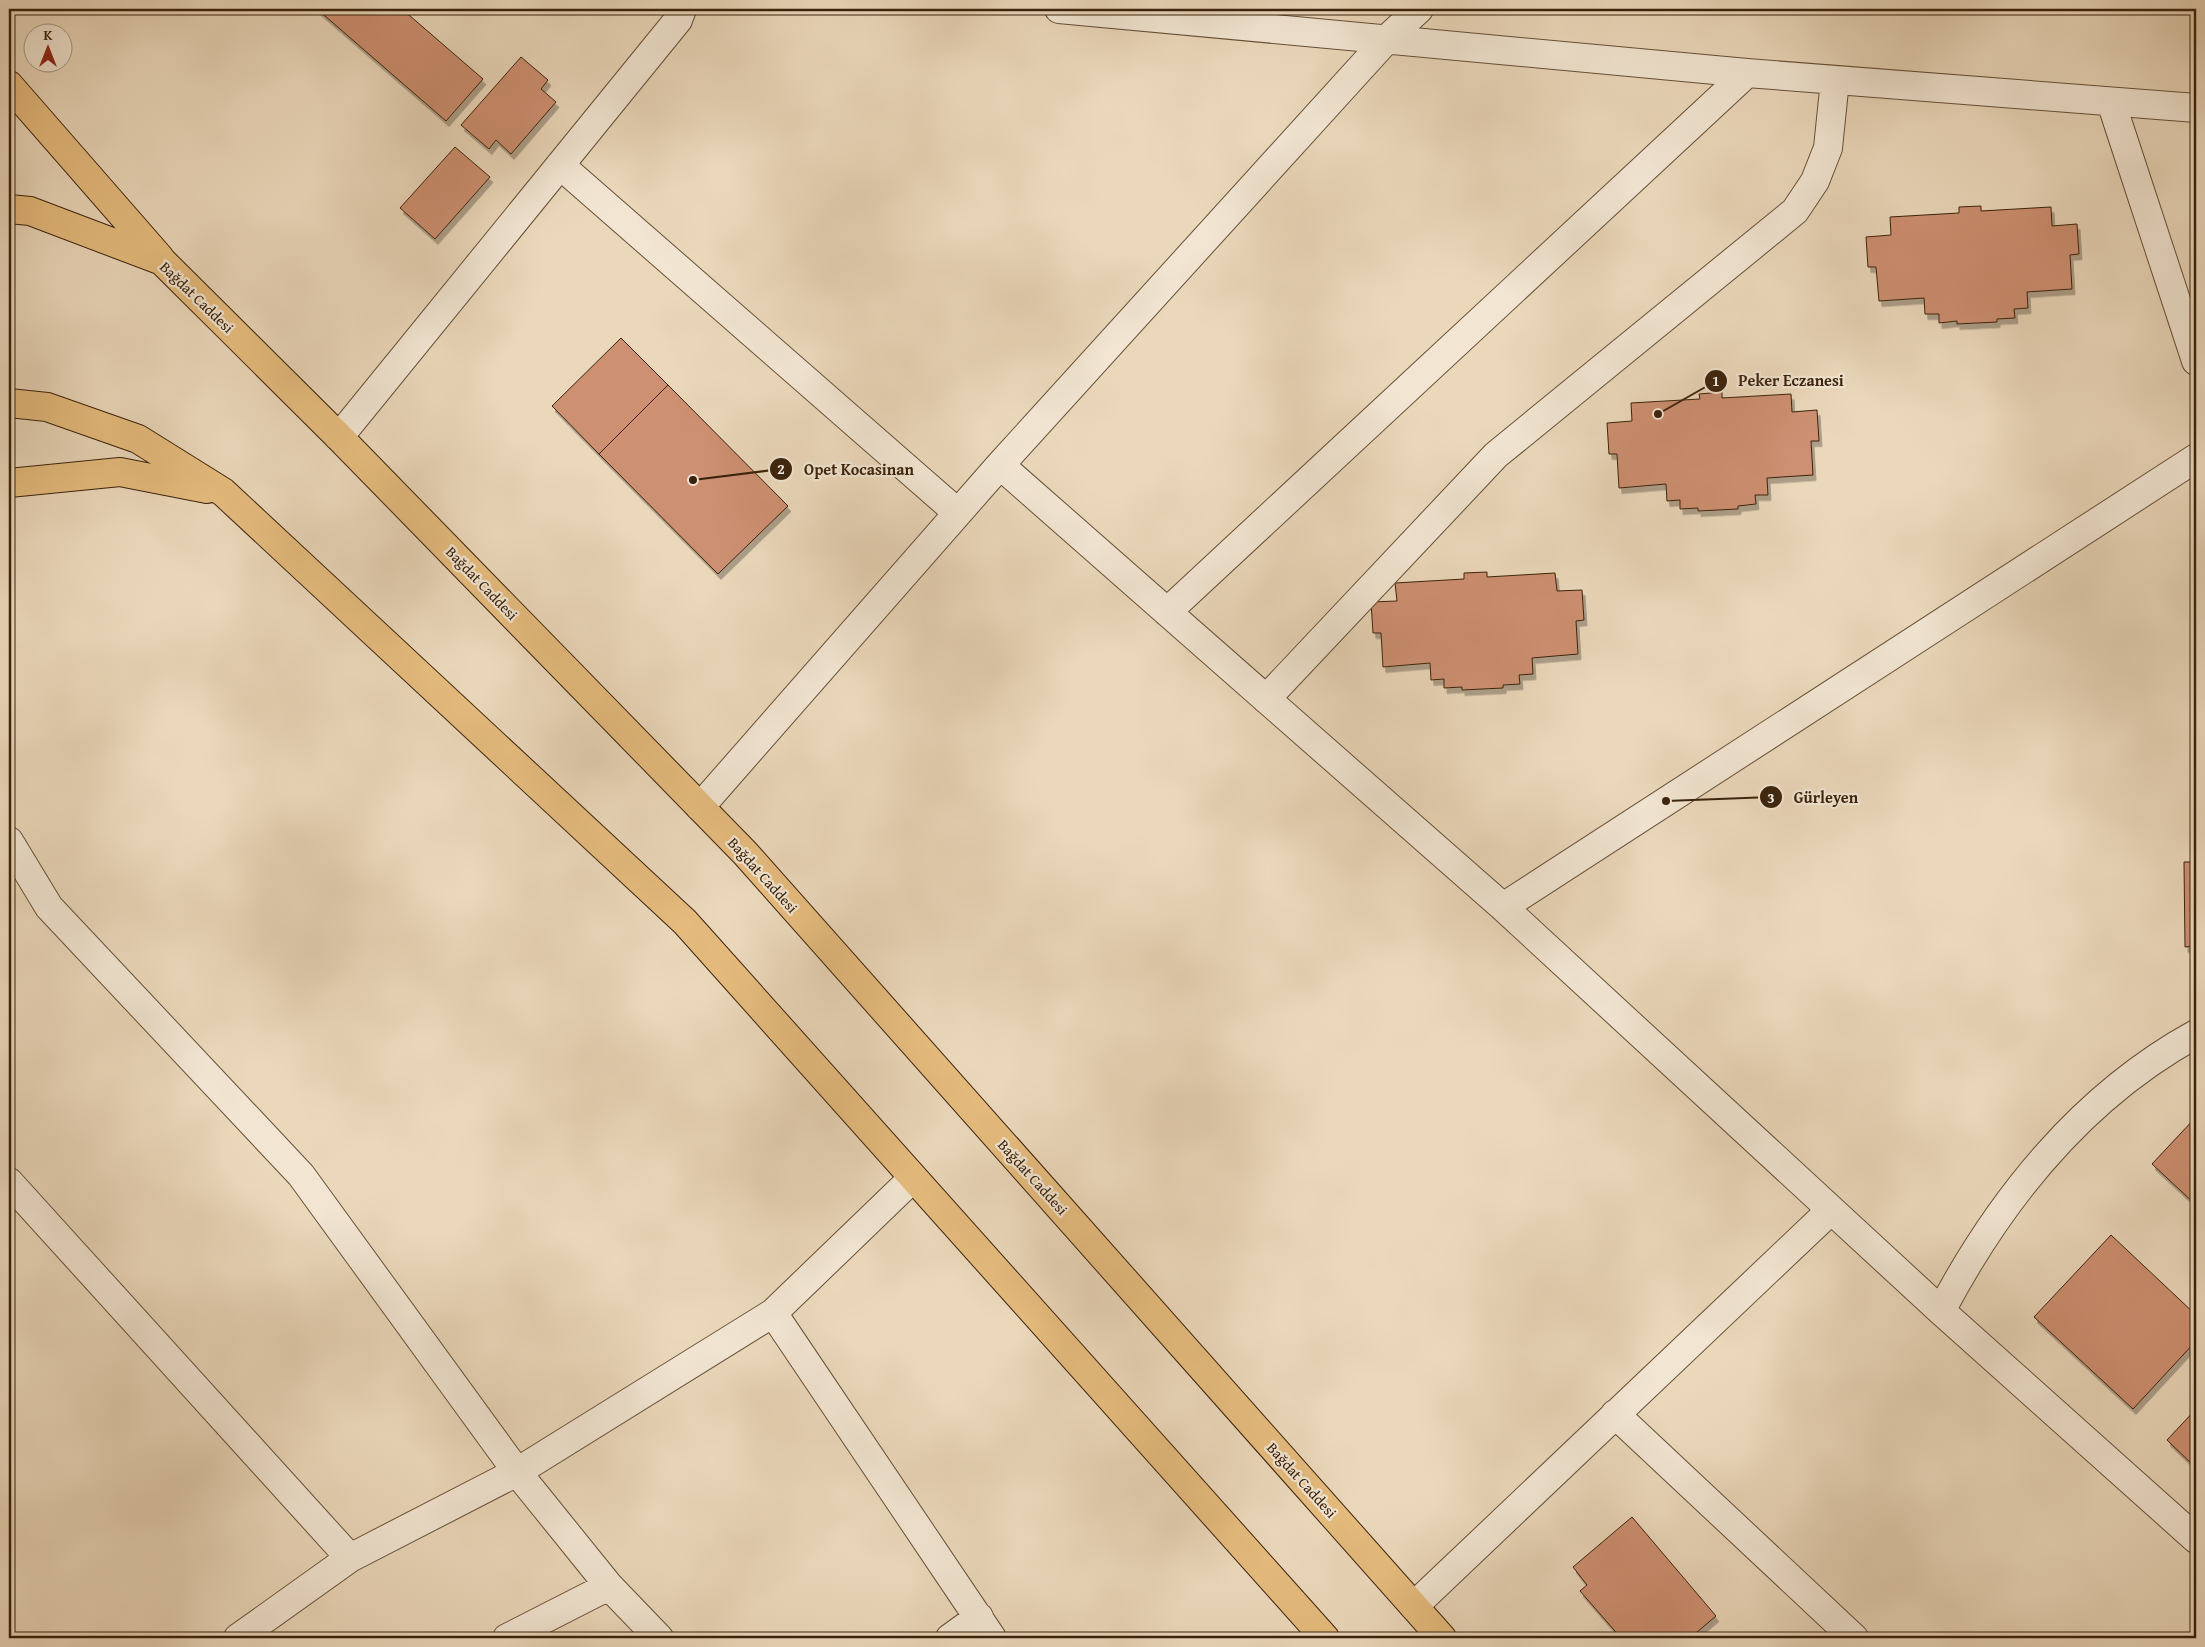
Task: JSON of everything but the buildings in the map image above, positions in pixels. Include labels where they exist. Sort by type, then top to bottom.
[{"type":"main road","points":[[9,86],[162,261]]},
{"type":"main road","name":"Bağdat Caddesi","points":[[9,210],[30,212],[162,261],[339,437],[745,853],[1442,1638]]},
{"type":"main road","points":[[9,403],[47,407],[138,439],[223,492],[685,922],[1325,1638]]},
{"type":"main road","points":[[9,484],[120,472],[223,492]]},
{"type":"street","points":[[339,437],[678,20],[682,9]]},
{"type":"street","points":[[1058,9],[1747,73],[2196,108]]},
{"type":"street","points":[[700,807],[1000,465],[1386,39],[1419,9]]},
{"type":"street","points":[[1167,612],[1747,73]]},
{"type":"street","points":[[1266,699],[1496,455],[1795,212],[1815,181],[1828,148],[1835,80]]},
{"type":"street","points":[[2111,102],[2196,361]]},
{"type":"street","points":[[560,165],[958,513]]},
{"type":"street","points":[[1503,907],[2196,458]]},
{"type":"street","points":[[1000,465],[1503,907],[1941,1311],[2196,1539]]},
{"type":"street","points":[[9,842],[49,907],[301,1175],[517,1472],[609,1586],[659,1638]]},
{"type":"street","points":[[1941,1311],[1966,1263],[1995,1218],[2028,1176],[2064,1136],[2104,1099],[2146,1066],[2196,1034]]},
{"type":"street","points":[[238,1638],[350,1558],[517,1472],[773,1313],[913,1178]]},
{"type":"street","points":[[9,1182],[350,1558]]},
{"type":"street","points":[[1414,1606],[1831,1210]]},
{"type":"street","points":[[773,1313],[986,1628],[950,1638]]},
{"type":"street","points":[[1615,1414],[1854,1638]]},
{"type":"street","points":[[507,1638],[609,1586]]},
{"type":"place","name":"Peker Eczanesi","points":[[1658,414]]},
{"type":"place","name":"Opet Kocasinan","points":[[693,480]]},
{"type":"place","name":"Gürleyen","points":[[1666,801]]}]
